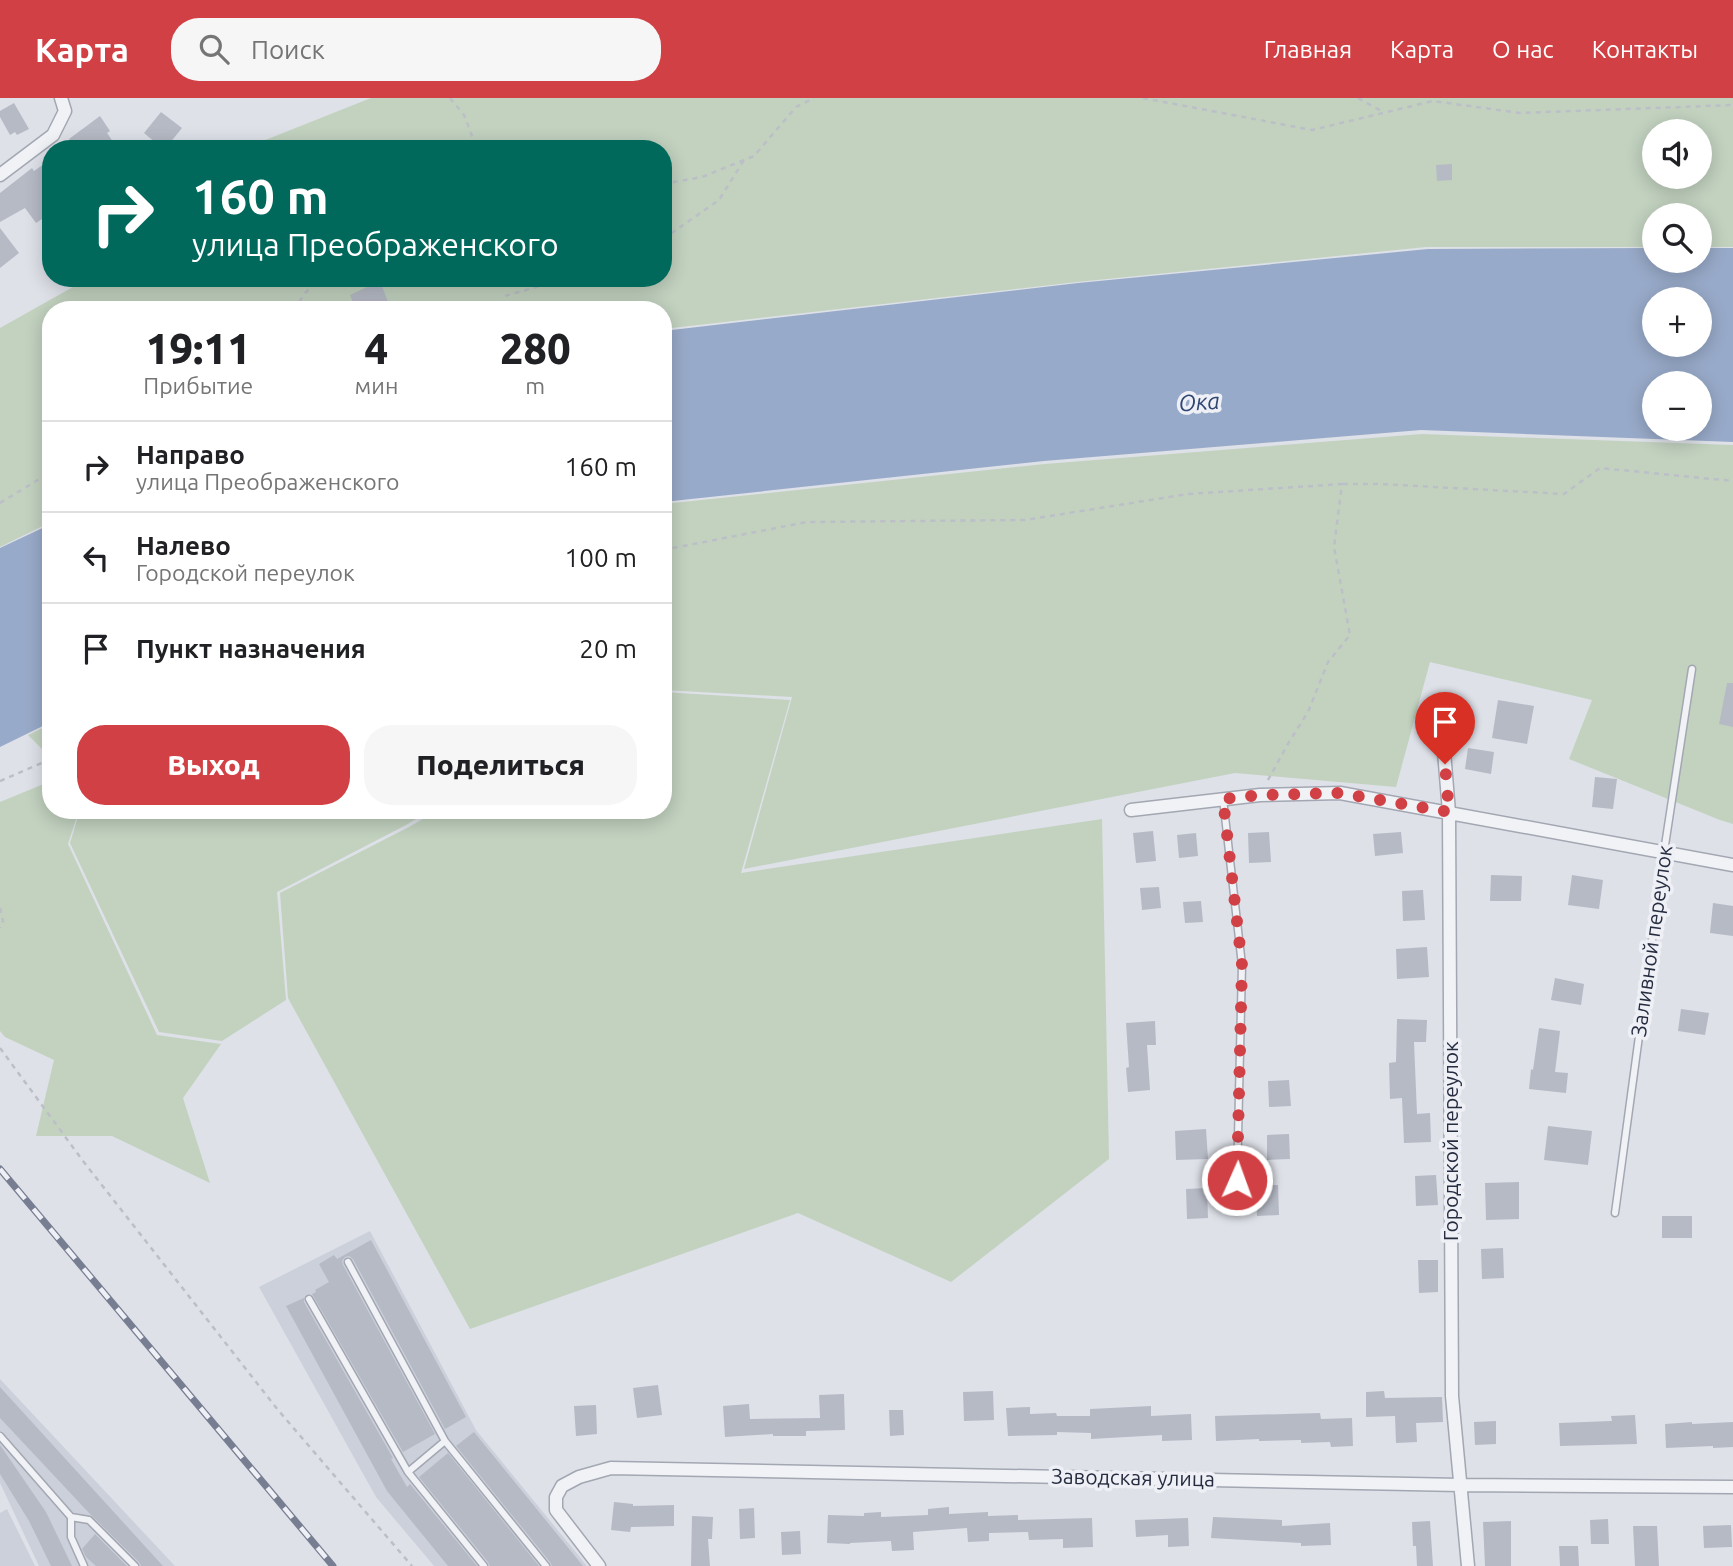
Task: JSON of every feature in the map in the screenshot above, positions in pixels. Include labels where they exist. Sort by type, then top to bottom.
[{"type":"street","points":[[46,140],[53,135],[65,111],[61,98]]},
{"type":"street","points":[[0,175],[42,143]]},
{"type":"street","name":"Городской переулок","points":[[1441,715],[1449,812],[1452,1396],[1468,1566]]},
{"type":"street","points":[[1131,810],[1260,795],[1340,793],[1733,865]]},
{"type":"street","name":"Заводская улица","points":[[599,1566],[556,1510],[556,1497],[562,1486],[579,1477],[611,1468],[1460,1485],[1733,1487]]},
{"type":"lane","name":"Заливной переулок","points":[[1615,1213],[1692,669]]},
{"type":"lane","points":[[1223,799],[1242,965],[1237,1180]]},
{"type":"lane","points":[[348,1262],[445,1441],[545,1566]]},
{"type":"lane","points":[[309,1299],[408,1472],[484,1566]]},
{"type":"lane","points":[[0,1436],[71,1517],[89,1520],[135,1566]]},
{"type":"lane","points":[[408,1472],[445,1441]]},
{"type":"lane","points":[[71,1517],[71,1536],[84,1566]]},
{"type":"path","points":[[450,98],[464,115],[474,140]]},
{"type":"path","points":[[672,182],[702,177],[754,156],[796,107],[814,98]]},
{"type":"path","points":[[1143,98],[1312,130],[1433,101],[1520,113],[1733,105]]},
{"type":"path","points":[[1358,98],[1383,113]]},
{"type":"path","points":[[672,233],[719,200],[744,160]]},
{"type":"path","points":[[300,301],[310,287]]},
{"type":"path","points":[[505,296],[536,287]]},
{"type":"path","points":[[672,548],[807,522],[1025,520],[1188,494],[1342,484],[1564,494],[1600,468],[1733,481]]},
{"type":"path","points":[[0,503],[42,477]]},
{"type":"path","points":[[1260,795],[1308,712],[1328,662],[1350,635],[1334,547],[1342,484]]},
{"type":"path","points":[[0,781],[42,763]]},
{"type":"path","points":[[0,908],[3,921],[0,928]]},
{"type":"path","points":[[0,1048],[83,1161],[270,1399],[412,1566]]},
{"type":"shaded area","points":[[370,1231],[476,1430],[587,1566],[434,1566],[376,1497],[259,1287]]},
{"type":"shaded area","points":[[0,1379],[175,1566],[39,1566],[0,1483]]},
{"type":"shaded area","points":[[7,1509],[35,1566],[0,1566],[0,1513]]},
{"type":"green space","points":[[371,98],[1733,98],[1733,247],[1712,247],[1712,203],[1642,203],[1642,247],[1426,247],[1077,282],[672,328],[672,301],[48,301],[73,287],[672,287],[672,140],[266,140]]},
{"type":"green space","points":[[42,304],[42,526],[0,547],[0,328]]},
{"type":"green space","points":[[1422,434],[1733,445],[1733,824],[1569,759],[1592,700],[1430,662],[1396,787],[1235,773],[744,869],[792,697],[672,690],[672,503],[1045,464]]},
{"type":"green space","points":[[672,693],[790,700],[741,873],[1102,819],[1109,1159],[951,1282],[798,1213],[470,1329],[288,998],[280,893],[423,819],[672,819]]},
{"type":"green space","points":[[42,728],[42,749],[28,735]]},
{"type":"green space","points":[[42,785],[42,819],[76,819],[68,844],[157,1035],[221,1044],[183,1098],[210,1183],[112,1136],[36,1136],[54,1060],[5,1037],[0,1031],[0,802]]},
{"type":"green space","points":[[77,819],[416,819],[277,892],[286,1000],[222,1041],[159,1032],[70,843]]},
{"type":"water","name":"Ока","points":[[1642,248],[1642,273],[1712,273],[1712,248],[1733,248],[1733,442],[1707,441],[1712,441],[1712,371],[1642,371],[1642,438],[1421,430],[1044,461],[672,501],[672,330],[1078,283],[1428,249]]},
{"type":"water","points":[[42,528],[42,726],[0,747],[0,548]]},
{"type":"building","points":[[14,103],[29,129],[17,135],[15,132],[10,135],[0,117],[0,111]]},
{"type":"building","points":[[161,112],[182,128],[172,140],[152,140],[144,133]]},
{"type":"building","points":[[100,116],[110,131],[107,133],[112,140],[70,140]]},
{"type":"building","points":[[1452,164],[1452,180],[1437,181],[1436,165]]},
{"type":"building","points":[[42,165],[42,219],[36,223],[25,208],[0,222],[0,193],[32,168],[34,171]]},
{"type":"building","points":[[0,228],[19,253],[0,268]]},
{"type":"building","points":[[367,287],[382,287],[388,301],[352,301],[350,295]]},
{"type":"building","points":[[1727,683],[1733,683],[1733,727],[1719,724]]},
{"type":"building","points":[[1498,700],[1534,706],[1527,744],[1492,738]]},
{"type":"building","points":[[1468,748],[1494,752],[1491,774],[1465,769]]},
{"type":"building","points":[[1595,777],[1617,779],[1613,809],[1592,807]]},
{"type":"building","points":[[1153,831],[1156,861],[1136,863],[1133,833]]},
{"type":"building","points":[[1269,832],[1271,862],[1249,863],[1248,833]]},
{"type":"building","points":[[1401,832],[1403,853],[1375,856],[1373,834]]},
{"type":"building","points":[[1196,833],[1198,856],[1179,858],[1177,835]]},
{"type":"building","points":[[1491,875],[1522,876],[1521,901],[1490,901]]},
{"type":"building","points":[[1572,875],[1603,880],[1599,909],[1568,905]]},
{"type":"building","points":[[1159,887],[1161,908],[1142,910],[1140,888]]},
{"type":"building","points":[[1423,890],[1425,920],[1403,921],[1402,891]]},
{"type":"building","points":[[1201,901],[1203,922],[1185,923],[1183,902]]},
{"type":"building","points":[[1713,903],[1733,906],[1733,936],[1710,933]]},
{"type":"building","points":[[1427,947],[1429,977],[1397,979],[1396,949]]},
{"type":"building","points":[[1555,978],[1584,984],[1581,1005],[1551,1000]]},
{"type":"building","points":[[1681,1009],[1709,1013],[1705,1035],[1678,1031]]},
{"type":"building","points":[[1397,1019],[1427,1020],[1426,1042],[1414,1042],[1417,1114],[1430,1113],[1431,1142],[1404,1143],[1402,1098],[1390,1099],[1389,1063],[1396,1062]]},
{"type":"building","points":[[1155,1021],[1156,1045],[1147,1045],[1150,1090],[1128,1092],[1126,1023]]},
{"type":"building","points":[[1539,1028],[1560,1031],[1555,1072],[1568,1073],[1566,1093],[1529,1089]]},
{"type":"building","points":[[1289,1080],[1291,1106],[1269,1107],[1268,1081]]},
{"type":"building","points":[[1548,1126],[1592,1131],[1588,1165],[1544,1160]]},
{"type":"building","points":[[1206,1129],[1208,1159],[1176,1160],[1175,1131]]},
{"type":"building","points":[[1289,1134],[1290,1159],[1267,1160],[1267,1135]]},
{"type":"building","points":[[1436,1175],[1438,1205],[1416,1206],[1415,1176]]},
{"type":"building","points":[[1519,1182],[1519,1219],[1486,1220],[1485,1183]]},
{"type":"building","points":[[1278,1185],[1279,1215],[1257,1216],[1256,1186]]},
{"type":"building","points":[[1207,1188],[1208,1218],[1187,1219],[1186,1189]]},
{"type":"building","points":[[1662,1216],[1692,1216],[1692,1238],[1662,1238]]},
{"type":"building","points":[[371,1240],[466,1417],[445,1429],[353,1259],[345,1257],[343,1265],[435,1434],[403,1452],[312,1294],[329,1282],[319,1264],[334,1255],[337,1259]]},
{"type":"building","points":[[1503,1248],[1504,1278],[1482,1279],[1481,1249]]},
{"type":"building","points":[[1418,1260],[1438,1260],[1438,1292],[1419,1293]]},
{"type":"building","points":[[304,1298],[407,1487],[410,1484],[477,1566],[448,1566],[387,1491],[286,1306]]},
{"type":"building","points":[[658,1385],[662,1415],[637,1418],[633,1388]]},
{"type":"building","points":[[0,1387],[163,1566],[141,1566],[0,1418]]},
{"type":"building","points":[[993,1391],[994,1420],[964,1421],[963,1392]]},
{"type":"building","points":[[1384,1391],[1385,1398],[1442,1397],[1443,1422],[1416,1423],[1417,1442],[1396,1443],[1395,1416],[1366,1417],[1366,1392]]},
{"type":"building","points":[[844,1394],[845,1430],[806,1431],[806,1436],[773,1434],[725,1437],[723,1406],[749,1404],[750,1419],[820,1418],[819,1395]]},
{"type":"building","points":[[596,1405],[597,1434],[576,1436],[574,1406]]},
{"type":"building","points":[[1151,1406],[1151,1416],[1191,1414],[1192,1440],[1162,1441],[1162,1435],[1091,1439],[1091,1433],[1057,1432],[1057,1435],[1008,1436],[1006,1408],[1030,1407],[1030,1414],[1090,1416],[1090,1409]]},
{"type":"building","points":[[889,1410],[903,1410],[904,1435],[890,1436]]},
{"type":"building","points":[[1320,1413],[1321,1419],[1352,1418],[1353,1446],[1331,1447],[1330,1442],[1301,1443],[1301,1440],[1216,1441],[1215,1416]]},
{"type":"building","points":[[1635,1415],[1637,1444],[1560,1446],[1559,1423],[1612,1421],[1611,1416]]},
{"type":"building","points":[[1496,1421],[1496,1444],[1475,1445],[1474,1422]]},
{"type":"building","points":[[1733,1422],[1733,1447],[1666,1448],[1665,1424]]},
{"type":"building","points":[[474,1432],[583,1566],[552,1566],[456,1446]]},
{"type":"building","points":[[0,1445],[46,1512],[72,1566],[51,1566],[29,1521],[0,1474]]},
{"type":"building","points":[[448,1453],[539,1566],[490,1566],[419,1477]]},
{"type":"building","points":[[614,1502],[633,1506],[674,1505],[674,1526],[631,1527],[630,1532],[611,1530]]},
{"type":"building","points":[[949,1507],[949,1514],[988,1512],[988,1516],[1018,1515],[1018,1520],[1092,1518],[1093,1547],[1063,1548],[1063,1539],[1029,1540],[1028,1532],[989,1533],[989,1541],[968,1542],[967,1528],[913,1532],[914,1550],[892,1551],[891,1541],[827,1543],[828,1515],[864,1516],[864,1513],[881,1512],[881,1517],[928,1515],[928,1509]]},
{"type":"building","points":[[754,1508],[755,1538],[740,1539],[739,1509]]},
{"type":"building","points":[[692,1516],[713,1517],[712,1539],[708,1539],[710,1566],[691,1566]]},
{"type":"building","points":[[1213,1517],[1282,1520],[1282,1526],[1330,1523],[1331,1545],[1301,1546],[1301,1543],[1211,1538]]},
{"type":"building","points":[[1188,1518],[1189,1546],[1168,1547],[1168,1535],[1136,1537],[1135,1520]]},
{"type":"building","points":[[1608,1519],[1609,1544],[1591,1544],[1590,1520]]},
{"type":"building","points":[[1430,1521],[1433,1566],[1417,1566],[1412,1522]]},
{"type":"building","points":[[1511,1521],[1511,1566],[1485,1566],[1483,1522]]},
{"type":"building","points":[[1731,1525],[1732,1547],[1704,1548],[1703,1526]]},
{"type":"building","points":[[1633,1526],[1657,1526],[1659,1566],[1635,1566]]},
{"type":"building","points":[[800,1531],[801,1554],[782,1555],[781,1532]]},
{"type":"building","points":[[95,1534],[127,1566],[96,1566],[86,1557],[82,1549]]},
{"type":"building","points":[[1559,1546],[1578,1546],[1579,1566],[1560,1566]]},
{"type":"railway","points":[[0,1169],[333,1566]]},
{"type":"route","points":[[1237,1180],[1242,965],[1223,799],[1340,793],[1449,812],[1445,764]]}]
